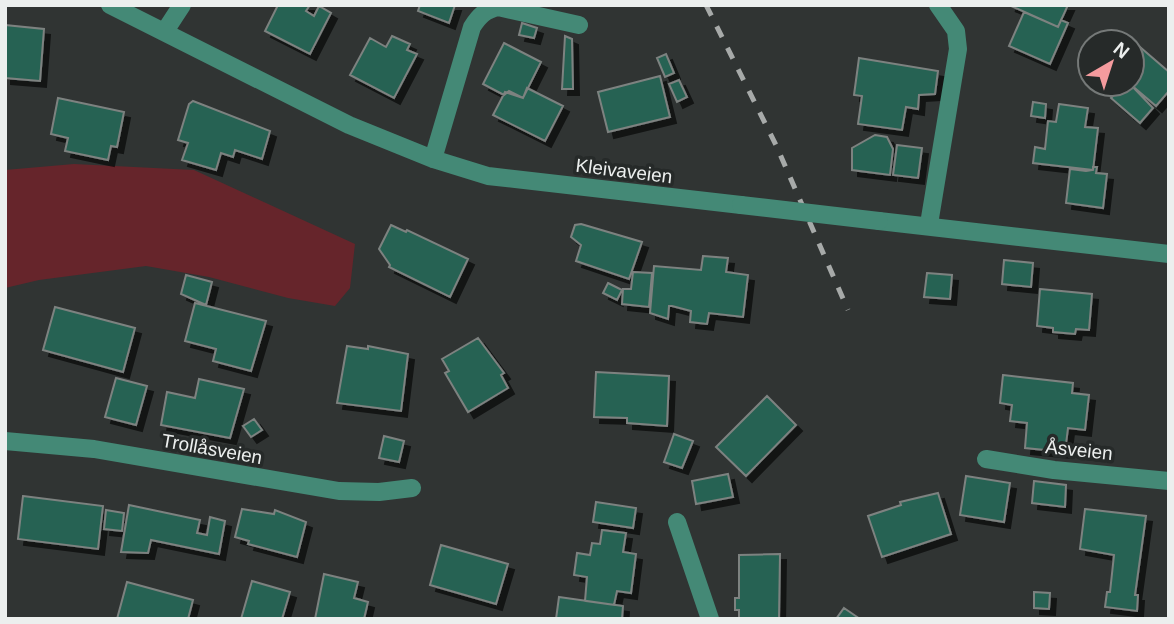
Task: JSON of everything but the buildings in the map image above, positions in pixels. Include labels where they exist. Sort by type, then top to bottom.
[{"type":"street","name":"Kleivaveien","points":[[110,5],[349,125],[433,159],[488,176],[1169,254]]},
{"type":"street","points":[[165,31],[182,5]]},
{"type":"street","points":[[929,225],[958,49],[956,31],[938,5]]},
{"type":"street","points":[[433,159],[472,27],[478,18],[487,10],[498,7],[579,25]]},
{"type":"street","name":"Trollåsveien","points":[[5,441],[94,449],[340,491],[379,492],[412,488]]},
{"type":"street","name":"Åsveien","points":[[986,459],[1054,470],[1169,481]]},
{"type":"street","points":[[677,522],[710,619]]},
{"type":"shaded area","points":[[74,164],[194,170],[355,244],[350,288],[335,306],[288,298],[209,277],[146,266],[39,280],[5,288],[5,170]]},
{"type":"railway","points":[[706,5],[776,145],[848,310]]}]
